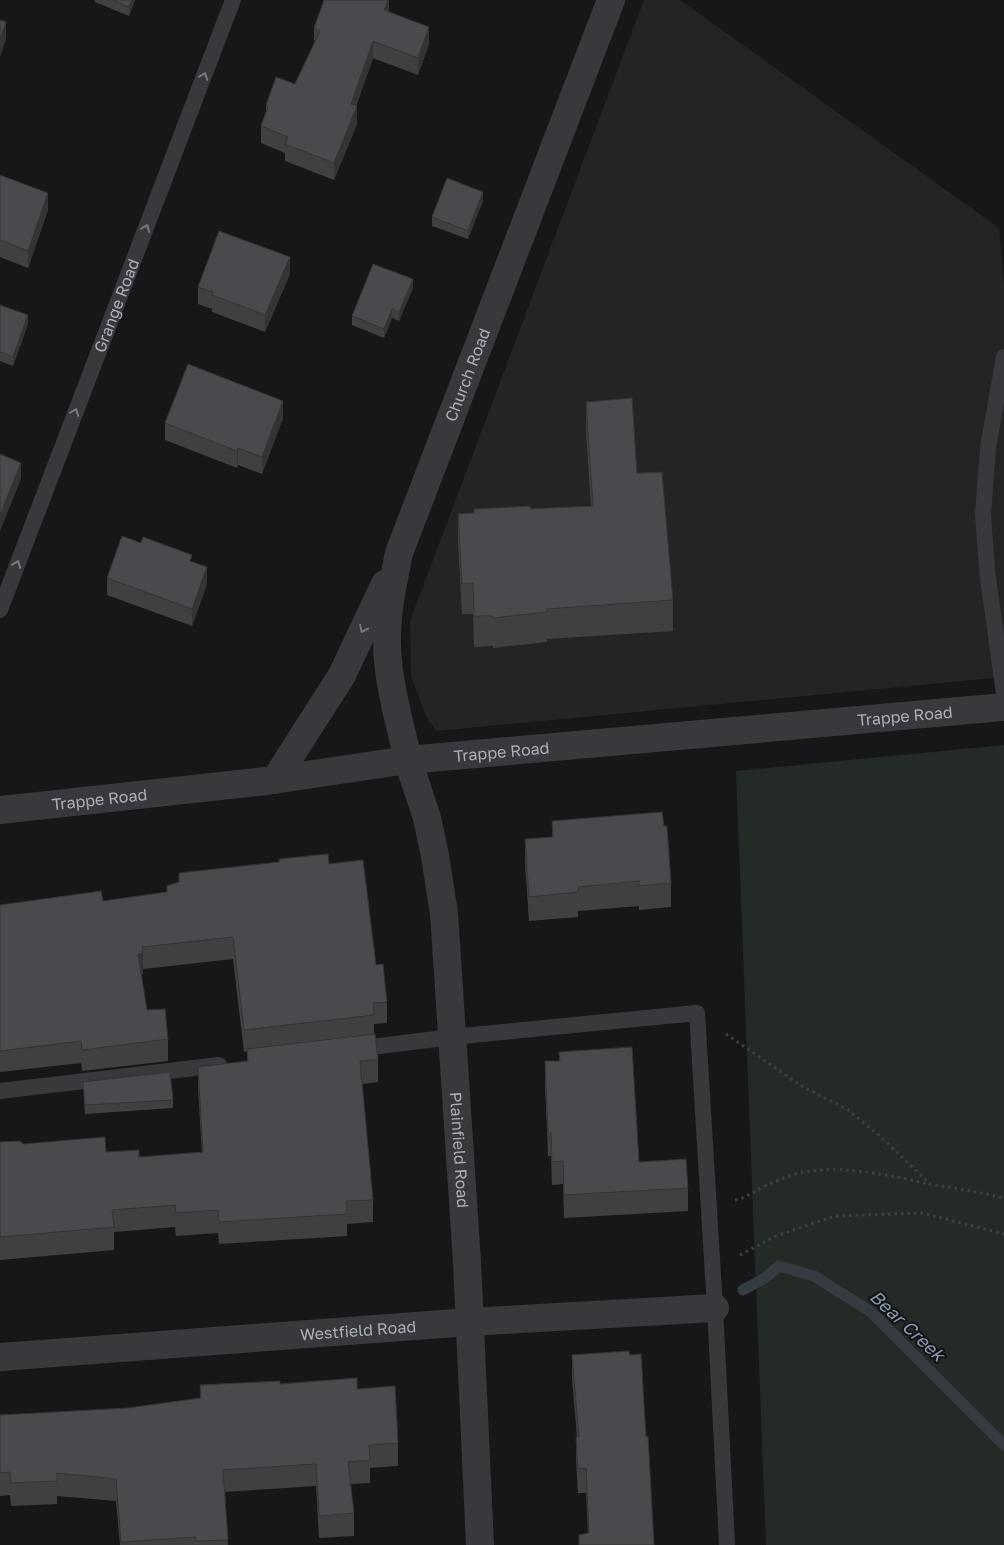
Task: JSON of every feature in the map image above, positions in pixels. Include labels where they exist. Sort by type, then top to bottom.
[{"type":"street","name":"Church Road","points":[[408,760],[392,688],[387,645],[389,605],[399,553],[611,0]]},
{"type":"street","points":[[275,780],[342,675],[399,553]]},
{"type":"street","name":"Trappe Road","points":[[0,810],[275,780],[408,760],[1004,707]]},
{"type":"street","name":"Plainfield Road","points":[[408,760],[427,818],[444,913],[467,1262],[480,1545]]},
{"type":"street","name":"Westfield Road","points":[[0,1357],[469,1322],[715,1308]]},
{"type":"lane","name":"Grange Road","points":[[0,610],[233,0]]},
{"type":"lane","points":[[1004,356],[988,448],[983,514],[987,570],[1004,694]]},
{"type":"lane","points":[[344,1050],[452,1037],[697,1013],[713,1269],[727,1545]]},
{"type":"lane","points":[[0,1091],[236,1063]]},
{"type":"path","points":[[697,1013],[803,1087],[847,1109],[880,1136],[930,1184]]},
{"type":"path","points":[[708,1206],[744,1198],[762,1187],[799,1173],[834,1170],[879,1173],[1004,1198]]},
{"type":"path","points":[[713,1269],[776,1236],[835,1216],[922,1213],[1004,1234]]},
{"type":"shaded area","points":[[644,0],[680,0],[999,228],[1004,285],[1004,677],[436,731],[426,716],[411,677],[410,621]]},
{"type":"shaded area","points":[[1004,745],[1004,1545],[766,1545],[736,771]]},
{"type":"building","points":[[112,0],[132,0],[129,7]]},
{"type":"building","points":[[324,0],[388,0],[384,10],[429,27],[418,58],[373,41],[351,104],[357,106],[334,163],[285,144],[288,137],[261,126],[276,77],[295,84],[320,31],[314,28]]},
{"type":"building","points":[[0,20],[6,22],[0,40]]},
{"type":"building","points":[[0,175],[48,193],[28,251],[0,240]]},
{"type":"building","points":[[447,178],[483,192],[468,231],[432,217]]},
{"type":"building","points":[[219,231],[290,257],[265,315],[212,295],[213,292],[198,287]]},
{"type":"building","points":[[373,264],[413,279],[399,312],[392,309],[384,329],[352,316]]},
{"type":"building","points":[[0,305],[28,315],[13,357],[0,352]]},
{"type":"building","points":[[188,364],[283,401],[262,457],[238,448],[237,451],[165,423]]},
{"type":"building","points":[[632,398],[637,473],[662,472],[673,600],[547,609],[547,612],[493,618],[493,616],[474,616],[473,583],[462,584],[458,514],[474,513],[474,509],[530,506],[530,509],[593,506],[586,402]]},
{"type":"building","points":[[0,454],[21,463],[0,515]]},
{"type":"building","points":[[122,536],[141,543],[143,537],[192,555],[190,561],[207,567],[192,609],[107,578]]},
{"type":"building","points":[[662,812],[664,826],[667,826],[671,883],[639,886],[639,881],[578,887],[578,892],[529,897],[525,839],[553,837],[552,821]]},
{"type":"building","points":[[328,854],[329,864],[363,860],[376,965],[383,964],[387,1002],[373,1003],[374,1015],[244,1030],[233,937],[142,947],[143,953],[138,954],[147,1010],[165,1009],[168,1039],[82,1050],[81,1041],[0,1051],[0,905],[101,891],[103,901],[167,892],[167,886],[179,882],[179,873],[279,862],[279,859]]},
{"type":"building","points":[[375,1034],[378,1060],[360,1061],[373,1200],[346,1201],[347,1214],[219,1222],[218,1210],[176,1213],[175,1205],[112,1210],[114,1227],[0,1237],[0,1142],[20,1141],[23,1144],[105,1137],[106,1152],[139,1150],[139,1157],[203,1152],[198,1067],[248,1061],[247,1049]]},
{"type":"building","points":[[632,1047],[639,1162],[686,1159],[688,1188],[564,1195],[563,1161],[552,1162],[551,1133],[548,1133],[545,1061],[560,1061],[559,1052]]},
{"type":"building","points":[[170,1072],[173,1100],[85,1105],[83,1082]]},
{"type":"building","points":[[629,1351],[630,1355],[641,1354],[654,1545],[579,1545],[579,1535],[589,1533],[586,1468],[578,1469],[576,1437],[579,1437],[572,1355]]},
{"type":"building","points":[[357,1378],[357,1389],[395,1386],[398,1443],[369,1445],[370,1460],[348,1462],[354,1513],[319,1516],[316,1464],[223,1470],[228,1540],[196,1541],[196,1537],[121,1542],[116,1479],[57,1473],[57,1481],[11,1483],[10,1472],[0,1473],[0,1415],[128,1408],[201,1398],[200,1385],[280,1381],[280,1384]]},
{"type":"waterway","name":"Bear Creek","points":[[743,1290],[765,1278],[779,1266],[814,1276],[870,1311],[1004,1445]]}]
